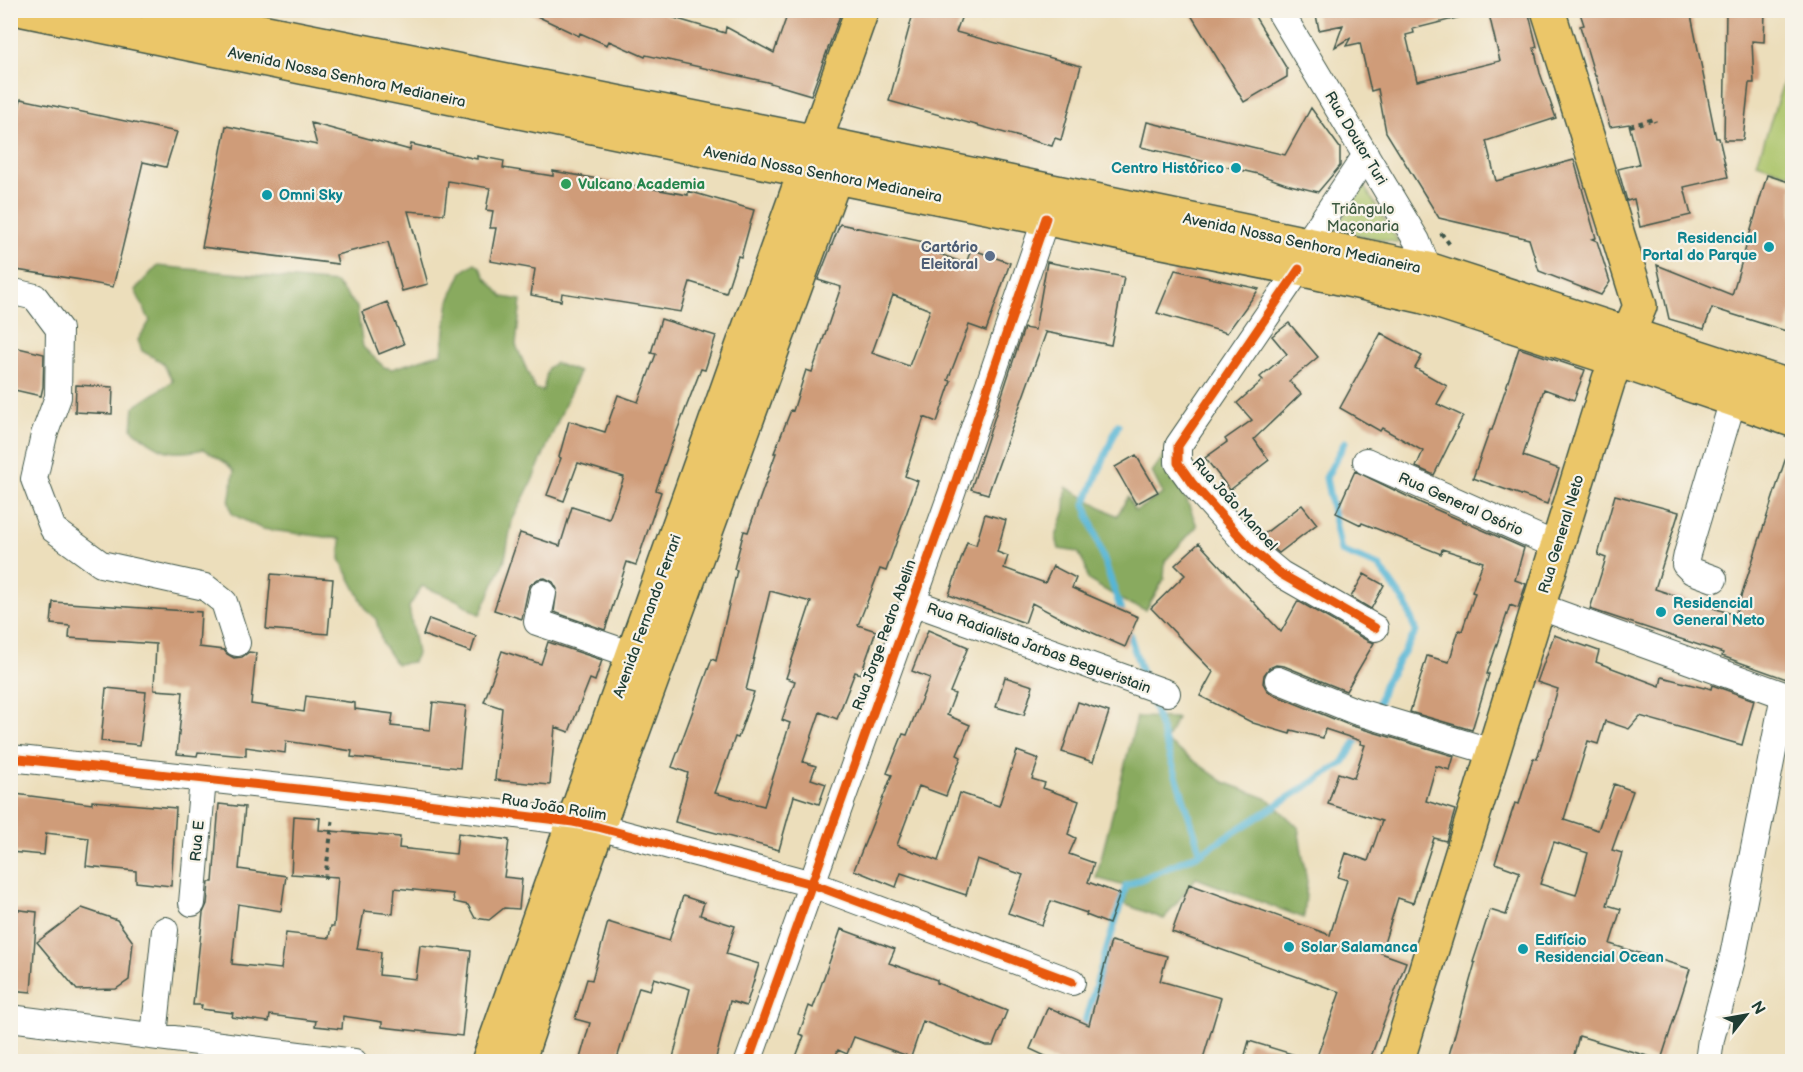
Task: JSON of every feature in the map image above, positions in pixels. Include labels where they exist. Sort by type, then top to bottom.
[{"type":"main road","name":"Avenida Nossa Senhora Medianeira","points":[[24,10],[826,160],[1302,257],[1424,297],[1623,346]]},
{"type":"main road","name":"Avenida Nossa Senhora Medianeira","points":[[157,10],[826,160],[1046,218],[1302,257],[1428,269],[1623,346]]},
{"type":"main road","points":[[826,160],[862,10]]},
{"type":"main road","name":"Rua General Neto","points":[[1397,1062],[1609,379],[1640,306],[1548,10]]},
{"type":"main road","name":"Avenida Fernando Ferrari","points":[[518,1062],[633,656],[826,160]]},
{"type":"main road","name":"Avenida Fernando Ferrari","points":[[488,1062],[585,825],[826,160]]},
{"type":"main road","points":[[1623,346],[1792,387]]},
{"type":"main road","points":[[1623,346],[1733,399],[1792,420]]},
{"type":"street","name":"Rua Doutor Turi","points":[[1279,10],[1417,241],[1428,269]]},
{"type":"street","name":"Rua João Manoel","points":[[1366,155],[1178,446],[1178,463],[1193,484],[1252,550],[1281,574],[1375,628]]},
{"type":"street","name":"Rua Jorge Pedro Abelin","points":[[748,1062],[1046,218]]},
{"type":"street","points":[[10,291],[35,297],[59,329],[58,397],[44,435],[34,479],[53,529],[101,564],[205,587],[224,602],[237,643]]},
{"type":"street","points":[[1714,579],[1692,571],[1686,564],[1687,554],[1733,399]]},
{"type":"street","name":"Rua General Osório","points":[[1366,461],[1557,546]]},
{"type":"street","points":[[543,593],[537,622],[633,656]]},
{"type":"street","name":"Rua Radialista Jarbas Begueristain","points":[[912,602],[1167,693]]},
{"type":"street","points":[[1538,606],[1784,695],[1733,956],[1711,1039],[1708,1062]]},
{"type":"street","points":[[1278,680],[1355,711],[1493,752]]},
{"type":"street","name":"Rua João Rolim","points":[[10,758],[336,793],[585,825],[812,884],[1072,982]]},
{"type":"street","name":"Rua E","points":[[192,903],[203,779]]},
{"type":"street","points":[[154,1036],[165,930]]},
{"type":"street","points":[[10,1018],[354,1062]]},
{"type":"path","points":[[1630,126],[1654,119],[1655,122]]},
{"type":"path","points":[[325,879],[336,793]]},
{"type":"green space","points":[[1792,56],[1792,175],[1757,163]]},
{"type":"green space","name":"Triângulo Maçonaria","points":[[1364,186],[1399,243],[1334,230]]},
{"type":"green space","points":[[475,263],[503,297],[521,300],[516,345],[535,389],[543,391],[548,368],[555,363],[579,372],[532,481],[512,521],[505,559],[480,615],[457,600],[422,586],[409,607],[417,654],[413,662],[396,664],[382,643],[376,619],[367,611],[340,559],[341,539],[262,529],[232,514],[229,503],[234,471],[226,463],[204,449],[181,452],[165,450],[150,443],[132,429],[134,407],[173,381],[162,362],[142,351],[138,340],[150,321],[135,290],[157,266],[336,283],[357,307],[363,347],[384,367],[392,369],[442,353],[449,301],[462,272]]},
{"type":"green space","points":[[1165,454],[1179,480],[1197,526],[1165,561],[1164,579],[1146,610],[1127,603],[1088,580],[1085,565],[1078,552],[1059,549],[1056,537],[1065,510],[1066,487],[1117,516],[1128,497],[1135,511],[1163,494],[1152,472]]},
{"type":"green space","points":[[1137,717],[1177,718],[1166,741],[1224,782],[1268,799],[1298,827],[1307,882],[1304,918],[1196,878],[1164,919],[1124,904],[1128,887],[1096,878]]},
{"type":"building","points":[[524,10],[666,10],[664,15],[725,33],[726,27],[774,53],[789,10],[842,10],[811,95],[767,82],[646,55],[645,57],[609,41],[607,45],[580,33],[579,36]]},
{"type":"building","points":[[914,10],[964,10],[956,32],[1081,66],[1061,140],[1055,138],[1052,146],[889,101]]},
{"type":"building","points":[[1188,10],[1251,10],[1287,69],[1287,77],[1244,102]]},
{"type":"building","points":[[1315,10],[1460,10],[1461,17],[1413,29],[1414,33],[1406,35],[1417,81],[1500,61],[1488,10],[1528,10],[1537,47],[1534,48],[1540,73],[1556,118],[1486,141],[1496,181],[1574,160],[1596,238],[1592,239],[1597,241],[1610,282],[1601,295],[1539,271],[1529,239],[1439,218],[1386,132],[1378,89],[1371,91],[1360,43],[1346,46],[1351,37],[1335,47],[1343,25],[1319,30]]},
{"type":"building","points":[[1579,10],[1690,10],[1716,138],[1719,138],[1728,177],[1684,187],[1691,215],[1640,227],[1634,199],[1627,201],[1618,169],[1639,164],[1629,124],[1610,127],[1580,26],[1584,25]]},
{"type":"building","points":[[1726,10],[1765,10],[1764,42],[1752,41],[1754,83],[1749,83],[1743,140],[1724,140]]},
{"type":"building","points":[[21,99],[177,132],[166,167],[143,162],[113,287],[10,269],[10,119],[16,121]]},
{"type":"building","points":[[1311,108],[1340,148],[1340,166],[1318,192],[1258,174],[1141,147],[1147,122],[1285,155]]},
{"type":"building","points":[[311,123],[410,150],[411,144],[477,159],[477,156],[504,161],[503,168],[553,176],[553,171],[688,195],[688,191],[754,210],[741,257],[738,256],[726,293],[690,282],[681,312],[562,293],[561,301],[531,295],[535,269],[490,261],[496,228],[490,228],[493,211],[486,210],[490,188],[448,181],[444,214],[408,211],[428,284],[402,291],[388,242],[336,255],[338,264],[202,247],[226,126],[317,145]]},
{"type":"building","name":"Residencial Portal do Parque","points":[[1767,175],[1792,183],[1792,310],[1786,331],[1712,308],[1704,329],[1669,319],[1657,265],[1732,295]]},
{"type":"building","points":[[840,224],[924,242],[922,247],[966,264],[971,249],[1010,263],[986,331],[969,325],[948,380],[951,381],[937,422],[924,417],[905,476],[918,481],[886,571],[880,569],[858,625],[876,631],[861,674],[855,672],[837,719],[820,712],[803,762],[816,766],[811,779],[826,784],[819,804],[794,796],[779,850],[675,822],[688,773],[672,767],[712,659],[716,661],[744,531],[748,532],[776,453],[774,453],[791,410],[793,411],[806,370],[812,372],[841,287],[818,280]],"holes":[[[893,295],[930,310],[909,366],[872,353]],[[770,591],[811,602],[786,678],[795,681],[782,720],[790,723],[764,806],[715,793],[754,692],[746,690]]]},
{"type":"building","points":[[1047,262],[1124,277],[1111,345],[1045,332],[988,494],[971,489],[1024,328],[1035,330]]},
{"type":"building","points":[[1175,270],[1259,289],[1227,333],[1157,313]]},
{"type":"building","points":[[387,302],[404,344],[379,354],[362,312]]},
{"type":"building","points":[[661,319],[716,336],[705,370],[701,369],[670,449],[656,490],[661,492],[636,565],[627,562],[605,630],[554,612],[557,589],[553,582],[545,578],[538,579],[531,584],[522,619],[494,610],[520,533],[560,546],[572,507],[609,519],[624,477],[578,463],[564,501],[547,495],[561,458],[559,457],[569,421],[605,432],[618,395],[638,402],[656,354],[651,353]]},
{"type":"building","points":[[1289,323],[1318,357],[1289,381],[1301,394],[1254,439],[1269,460],[1230,490],[1205,458],[1227,442],[1225,439],[1252,420],[1237,403],[1263,380],[1260,377],[1287,354],[1272,336]]},
{"type":"building","points":[[1381,333],[1422,356],[1415,368],[1447,386],[1437,404],[1463,416],[1434,475],[1416,467],[1423,451],[1382,428],[1380,431],[1340,408]]},
{"type":"building","points":[[10,346],[44,354],[41,396],[10,389]]},
{"type":"building","points":[[1519,348],[1585,370],[1574,400],[1544,389],[1523,456],[1559,469],[1547,504],[1473,478],[1490,430],[1492,430]]},
{"type":"building","points":[[76,385],[113,387],[112,414],[75,412]]},
{"type":"building","points":[[1789,448],[1792,449],[1792,681],[1722,656],[1723,653],[1590,609],[1606,558],[1598,555],[1615,495],[1679,512],[1655,589],[1735,615]]},
{"type":"building","points":[[1136,455],[1158,492],[1136,504],[1115,467]]},
{"type":"building","points":[[1355,471],[1524,548],[1515,580],[1526,584],[1518,608],[1510,605],[1487,674],[1489,674],[1472,730],[1410,712],[1427,656],[1449,662],[1459,630],[1462,631],[1475,593],[1472,592],[1483,562],[1442,549],[1441,554],[1362,523],[1361,525],[1336,513]]},
{"type":"building","points":[[1302,505],[1317,524],[1279,553],[1260,537]]},
{"type":"building","points":[[985,514],[1006,520],[997,552],[1008,556],[1004,568],[1045,583],[1053,566],[1076,578],[1072,588],[1138,617],[1125,647],[1032,603],[1025,623],[949,595],[967,542],[976,545]]},
{"type":"building","points":[[1199,543],[1281,632],[1298,601],[1374,643],[1346,691],[1284,666],[1276,665],[1269,668],[1264,675],[1263,683],[1267,690],[1349,725],[1454,756],[1450,770],[1436,766],[1426,801],[1455,810],[1446,841],[1434,838],[1413,903],[1398,898],[1381,953],[1406,962],[1369,1062],[1315,1062],[1340,992],[1172,932],[1189,884],[1330,935],[1347,880],[1338,877],[1346,853],[1368,861],[1382,821],[1328,804],[1338,773],[1354,778],[1365,745],[1360,744],[1361,741],[1325,729],[1323,738],[1291,730],[1290,734],[1253,723],[1200,696],[1213,672],[1151,608],[1185,575],[1175,565]]},
{"type":"building","points":[[271,574],[333,579],[328,634],[266,629]]},
{"type":"building","points":[[1364,574],[1384,585],[1371,609],[1351,597]]},
{"type":"building","points":[[53,602],[201,612],[199,647],[224,650],[234,658],[242,657],[249,652],[256,653],[251,704],[304,712],[306,696],[355,703],[355,709],[393,714],[391,726],[430,730],[433,702],[466,706],[460,768],[351,757],[352,751],[286,741],[285,753],[246,747],[246,756],[198,752],[197,756],[177,754],[183,692],[154,690],[156,644],[69,638],[70,626],[51,624]]},
{"type":"building","points":[[429,619],[476,636],[471,652],[423,635]]},
{"type":"building","points":[[928,630],[968,647],[950,692],[955,694],[947,715],[970,725],[957,755],[961,757],[946,796],[919,786],[897,845],[938,861],[960,793],[999,806],[1017,751],[1039,759],[1032,779],[1045,783],[1043,788],[1079,801],[1068,834],[1076,838],[1069,854],[1094,863],[1088,882],[1120,894],[1109,924],[1086,915],[1087,913],[1051,901],[1042,925],[1008,913],[1023,875],[977,859],[966,895],[901,873],[896,887],[854,870],[892,775],[887,773],[903,734],[907,735],[930,678],[912,671]]},
{"type":"building","points":[[1554,635],[1599,651],[1596,662],[1660,686],[1662,677],[1704,688],[1711,689],[1712,685],[1754,700],[1742,745],[1640,716],[1629,729],[1605,721],[1598,744],[1588,741],[1564,819],[1598,830],[1614,784],[1633,791],[1612,850],[1622,853],[1607,905],[1621,909],[1610,944],[1690,969],[1661,1060],[1579,1036],[1572,1062],[1447,1062],[1475,963],[1473,962],[1490,910],[1506,915],[1520,872],[1495,863],[1515,803],[1519,804],[1533,758],[1537,759],[1558,689],[1537,682]],"holes":[[[1554,842],[1588,853],[1576,895],[1540,884]]]},
{"type":"building","points":[[548,642],[602,660],[595,681],[590,679],[569,732],[555,727],[550,785],[495,780],[502,708],[484,702],[502,651],[541,664]]},
{"type":"building","points":[[1005,677],[1033,686],[1024,715],[996,707]]},
{"type":"building","points":[[106,688],[146,692],[140,745],[101,741]]},
{"type":"building","points":[[1078,702],[1109,712],[1093,762],[1062,752]]},
{"type":"building","points":[[15,794],[92,804],[92,801],[176,808],[171,886],[136,882],[136,871],[86,866],[89,838],[46,833],[44,855],[10,852]]},
{"type":"building","points":[[219,804],[245,807],[239,869],[286,876],[281,911],[238,904],[232,964],[281,969],[286,933],[329,938],[331,926],[334,926],[338,877],[291,874],[294,816],[320,818],[319,830],[400,837],[399,848],[456,854],[458,833],[509,840],[504,877],[522,879],[519,909],[504,908],[489,920],[475,918],[468,905],[454,902],[453,894],[395,888],[393,914],[364,911],[357,949],[381,952],[379,975],[416,979],[420,945],[471,951],[462,1036],[382,1027],[382,1022],[343,1016],[342,1029],[315,1026],[316,1021],[270,1015],[269,1022],[232,1017],[233,1013],[201,1009],[202,1005],[193,1005],[203,913],[207,904],[209,882],[213,882]]},
{"type":"building","points":[[683,896],[704,903],[700,915],[735,926],[726,954],[759,964],[746,1006],[730,1001],[715,1062],[672,1062],[690,989],[654,978],[650,990],[639,987],[616,1062],[579,1062],[590,1023],[575,1019],[587,979],[592,980],[608,922],[669,941]]},
{"type":"building","points":[[82,908],[117,920],[133,942],[129,980],[116,989],[77,990],[37,942]]},
{"type":"building","points":[[12,909],[37,912],[31,992],[10,990]]},
{"type":"building","points":[[841,929],[895,949],[889,963],[937,980],[937,983],[1007,1011],[993,1046],[986,1046],[923,1021],[911,1057],[854,1037],[847,1054],[838,1050],[833,1062],[794,1062],[804,1036],[799,1034],[809,1006],[813,1008]]},
{"type":"building","points":[[1111,941],[1167,956],[1160,981],[1221,998],[1202,1062],[1058,1062],[1030,1049],[1048,1007],[1089,1025]]},
{"type":"building","points":[[1249,1041],[1302,1057],[1302,1062],[1243,1062]]},
{"type":"waterway","points":[[1118,425],[1085,504],[1123,616]]},
{"type":"waterway","points":[[1345,442],[1326,478],[1341,551],[1379,566],[1406,604],[1416,632],[1384,685],[1374,712]]},
{"type":"waterway","points":[[1128,630],[1144,679]]},
{"type":"waterway","points":[[1082,1031],[1126,886],[1201,853],[1150,695]]},
{"type":"waterway","points":[[1201,853],[1343,763],[1360,734]]},
{"type":"cycle path","points":[[748,1062],[951,495],[1046,218]]},
{"type":"cycle path","points":[[1299,269],[1178,446],[1178,463],[1193,484],[1252,550],[1281,574],[1375,628]]},
{"type":"cycle path","points":[[10,758],[336,793],[598,827],[812,884],[1072,982]]},
{"type":"place","name":"Centro Histórico","points":[[1236,168]]},
{"type":"place","name":"Vulcano Academia","points":[[566,184]]},
{"type":"place","name":"Omni Sky","points":[[267,195]]},
{"type":"place","name":"Residencial Portal do Parque","points":[[1769,247]]},
{"type":"place","name":"Cartório Eleitoral","points":[[990,256]]},
{"type":"place","name":"Residencial General Neto","points":[[1661,612]]},
{"type":"place","name":"Solar Salamanca","points":[[1289,947]]},
{"type":"place","name":"Edifício Residencial Ocean","points":[[1523,949]]}]
